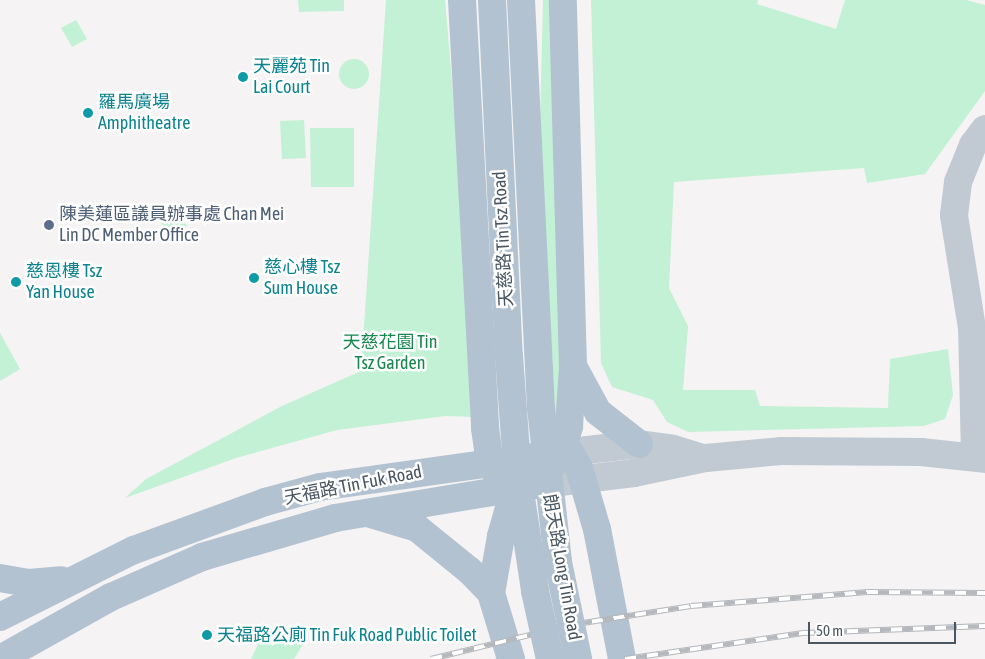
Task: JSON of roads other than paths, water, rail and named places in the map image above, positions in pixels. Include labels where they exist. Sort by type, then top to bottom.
[{"type":"main road","points":[[462,0],[483,401],[490,462],[582,479],[597,529],[622,659]]},
{"type":"main road","name":"天慈路 Tin Tsz Road","points":[[492,0],[509,356],[537,472]]},
{"type":"main road","name":"天慈路 Tin Tsz Road","points":[[521,0],[538,354],[537,472]]},
{"type":"main road","points":[[491,593],[537,472],[569,426],[573,367],[563,0]]},
{"type":"main road","points":[[573,367],[598,412],[639,444]]},
{"type":"main road","name":"天福路 Tin Fuk Road","points":[[0,617],[72,578],[178,531],[265,502],[320,488],[490,462],[537,472]]},
{"type":"main road","name":"天福路 Tin Fuk Road","points":[[0,659],[64,620],[176,567],[301,526],[365,513],[537,472]]},
{"type":"main road","name":"朗天路 Long Tin Road","points":[[537,472],[531,565],[550,659]]},
{"type":"main road","name":"朗天路 Long Tin Road","points":[[537,472],[578,659]]},
{"type":"main road","points":[[365,513],[417,528],[450,552],[491,593],[511,659]]},
{"type":"main road","points":[[0,578],[29,583],[72,578]]},
{"type":"street","points":[[537,472],[582,479],[634,473],[706,458],[781,451],[859,450],[980,458],[972,328],[954,215],[958,182],[973,145],[985,129]]},
{"type":"street","name":"天福路 Tin Fuk Road","points":[[537,472],[639,444],[673,449],[706,458]]},
{"type":"railway","points":[[431,659],[570,625],[691,606],[867,592],[985,593]]},
{"type":"railway","points":[[625,659],[803,633],[985,626]]},
{"type":"place","name":"天麗苑 Tin Lai Court","points":[[243,77]]},
{"type":"place","name":"羅馬廣場 Amphitheatre","points":[[88,113]]},
{"type":"place","name":"陳美蓮區議員辦事處 Chan Mei Lin DC Member Office","points":[[49,225]]},
{"type":"place","name":"慈心樓 Tsz Sum House","points":[[254,278]]},
{"type":"place","name":"慈恩樓 Tsz Yan House","points":[[16,282]]},
{"type":"place","name":"天福路公廁 Tin Fuk Road Public Toilet","points":[[207,635]]},
{"type":"park label","name":"天慈花園 Tin Tsz Garden","points":[[390,353]]}]
